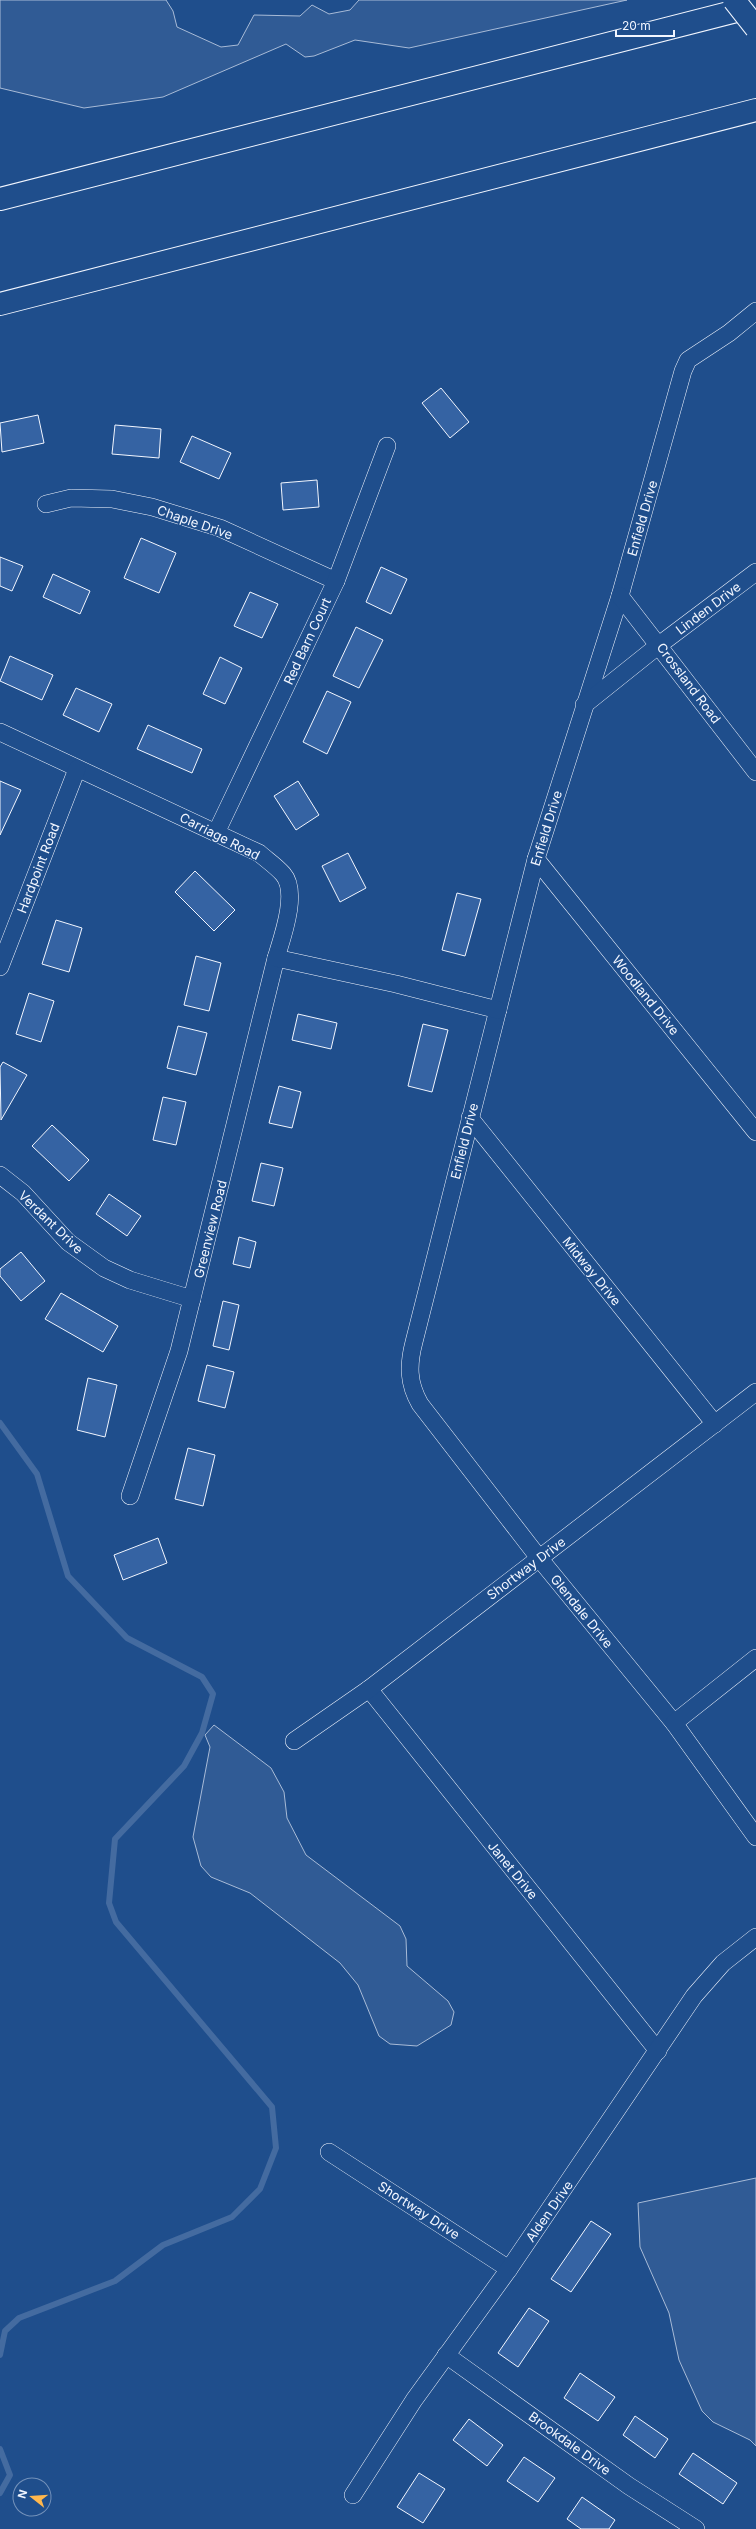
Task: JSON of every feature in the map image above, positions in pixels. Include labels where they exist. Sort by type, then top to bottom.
[{"type":"main road","points":[[734,0],[756,28]]},
{"type":"main road","points":[[0,199],[756,6]]},
{"type":"main road","points":[[0,304],[756,110]]},
{"type":"street","name":"Enfield Drive","points":[[411,1383],[409,1360],[536,859],[620,596],[688,360],[729,333],[756,311]]},
{"type":"street","name":"Red Barn Court","points":[[216,833],[336,581],[387,446]]},
{"type":"street","name":"Chaple Drive","points":[[46,504],[71,498],[112,499],[152,507],[220,528],[336,581]]},
{"type":"street","name":"Linden Drive","points":[[584,705],[659,645],[756,572]]},
{"type":"street","name":"Crossland Road","points":[[620,596],[756,772]]},
{"type":"street","name":"Carriage Road","points":[[0,732],[259,853],[284,874],[287,883],[289,907],[287,922],[276,958]]},
{"type":"street","name":"Hardpoint Road","points":[[0,967],[77,769]]},
{"type":"street","name":"Woodland Drive","points":[[536,859],[756,1132]]},
{"type":"street","points":[[276,958],[396,984],[498,1010]]},
{"type":"street","name":"Greenview Road","points":[[130,1496],[179,1352],[276,958]]},
{"type":"street","name":"Midway Drive","points":[[470,1118],[715,1424]]},
{"type":"street","name":"Verdant Drive","points":[[0,1175],[23,1194],[68,1242],[104,1268],[130,1280],[192,1299]]},
{"type":"street","name":"Glendale Drive","points":[[411,1383],[420,1404],[539,1558],[674,1723],[756,1837]]},
{"type":"street","name":"Shortway Drive","points":[[294,1741],[369,1689],[756,1392]]},
{"type":"street","points":[[674,1723],[756,1658]]},
{"type":"street","name":"Janet Drive","points":[[369,1689],[658,2051]]},
{"type":"street","name":"Alden Drive","points":[[353,2495],[446,2355],[509,2269],[694,1996],[723,1963],[756,1937]]},
{"type":"street","name":"Shortway Drive","points":[[329,2152],[509,2269]]},
{"type":"street","name":"Brookdale Drive","points":[[446,2355],[629,2486],[696,2529]]},
{"type":"shaded area","points":[[0,0],[166,0],[173,11],[177,27],[221,47],[238,45],[254,15],[300,16],[312,5],[329,14],[350,10],[359,0],[627,0],[409,48],[355,40],[314,56],[305,57],[286,44],[163,97],[84,108],[0,88]]},
{"type":"shaded area","points":[[214,1725],[271,1768],[284,1792],[287,1818],[306,1855],[400,1926],[406,1939],[407,1966],[448,2001],[454,2012],[451,2025],[417,2046],[390,2044],[379,2036],[358,1985],[340,1963],[250,1893],[211,1877],[201,1866],[193,1837],[210,1747],[205,1735]]},
{"type":"shaded area","points":[[756,2178],[756,2446],[750,2440],[713,2422],[702,2411],[679,2360],[669,2313],[640,2247],[638,2203]]},
{"type":"building","points":[[441,388],[469,422],[450,438],[422,403]]},
{"type":"building","points":[[38,415],[44,443],[2,452],[0,423]]},
{"type":"building","points":[[115,425],[161,429],[159,458],[112,454]]},
{"type":"building","points":[[192,436],[231,453],[219,479],[180,462]]},
{"type":"building","points":[[317,480],[319,507],[283,510],[281,483]]},
{"type":"building","points":[[141,538],[176,553],[159,593],[124,578]]},
{"type":"building","points":[[0,557],[23,566],[12,591],[0,586]]},
{"type":"building","points":[[381,567],[407,579],[391,614],[366,602]]},
{"type":"building","points":[[53,574],[90,591],[80,614],[43,597]]},
{"type":"building","points":[[250,592],[278,604],[262,638],[234,626]]},
{"type":"building","points":[[356,627],[383,640],[359,688],[333,676]]},
{"type":"building","points":[[10,656],[53,675],[42,700],[0,681]]},
{"type":"building","points":[[220,657],[242,668],[225,704],[203,694]]},
{"type":"building","points":[[76,688],[112,704],[99,732],[63,715]]},
{"type":"building","points":[[327,691],[351,702],[327,754],[303,742]]},
{"type":"building","points":[[148,725],[202,749],[192,773],[137,749]]},
{"type":"building","points":[[0,781],[21,790],[0,835]]},
{"type":"building","points":[[298,781],[319,815],[296,830],[274,796]]},
{"type":"building","points":[[348,853],[366,888],[340,902],[322,866]]},
{"type":"building","points":[[195,871],[235,910],[214,931],[175,892]]},
{"type":"building","points":[[457,893],[481,899],[465,956],[442,950]]},
{"type":"building","points":[[56,920],[82,928],[69,972],[42,964]]},
{"type":"building","points":[[196,956],[221,963],[209,1011],[184,1005]]},
{"type":"building","points":[[29,993],[54,1001],[41,1042],[16,1034]]},
{"type":"building","points":[[298,1014],[337,1023],[331,1049],[292,1040]]},
{"type":"building","points":[[423,1024],[448,1030],[432,1092],[408,1086]]},
{"type":"building","points":[[178,1026],[207,1033],[196,1075],[167,1068]]},
{"type":"building","points":[[3,1062],[27,1075],[1,1120],[0,1067]]},
{"type":"building","points":[[279,1086],[301,1092],[292,1128],[269,1123]]},
{"type":"building","points":[[163,1097],[186,1102],[176,1145],[153,1140]]},
{"type":"building","points":[[52,1125],[89,1160],[69,1181],[32,1146]]},
{"type":"building","points":[[261,1163],[283,1168],[274,1206],[252,1201]]},
{"type":"building","points":[[109,1194],[141,1216],[127,1236],[96,1214]]},
{"type":"building","points":[[239,1237],[256,1242],[250,1268],[233,1264]]},
{"type":"building","points":[[21,1252],[45,1281],[21,1301],[0,1276],[0,1269]]},
{"type":"building","points":[[61,1293],[118,1326],[103,1352],[45,1319]]},
{"type":"building","points":[[223,1301],[239,1305],[229,1350],[213,1346]]},
{"type":"building","points":[[207,1365],[234,1372],[225,1408],[198,1401]]},
{"type":"building","points":[[88,1378],[117,1385],[105,1437],[77,1430]]},
{"type":"building","points":[[188,1448],[215,1455],[203,1506],[175,1499]]},
{"type":"building","points":[[158,1538],[167,1563],[123,1580],[114,1555]]},
{"type":"building","points":[[591,2221],[611,2234],[571,2292],[551,2279]]},
{"type":"building","points":[[529,2308],[549,2321],[518,2367],[498,2353]]},
{"type":"building","points":[[580,2373],[615,2397],[598,2421],[564,2398]]},
{"type":"building","points":[[635,2416],[668,2439],[655,2458],[623,2435]]},
{"type":"building","points":[[469,2419],[503,2445],[487,2466],[453,2440]]},
{"type":"building","points":[[693,2453],[737,2483],[723,2504],[679,2474]]},
{"type":"building","points":[[524,2457],[555,2478],[538,2502],[507,2481]]},
{"type":"building","points":[[419,2473],[445,2489],[423,2523],[397,2507]]},
{"type":"building","points":[[582,2497],[615,2520],[609,2529],[581,2529],[567,2519]]},
{"type":"waterway","points":[[0,1423],[37,1474],[68,1576],[127,1638],[202,1677],[213,1694],[202,1733],[184,1766],[115,1839],[109,1903],[116,1922],[272,2107],[276,2148],[260,2189],[232,2217],[163,2245],[115,2281],[19,2318],[5,2331],[0,2355]]},
{"type":"waterway","points":[[0,2449],[10,2475],[0,2493]]}]
